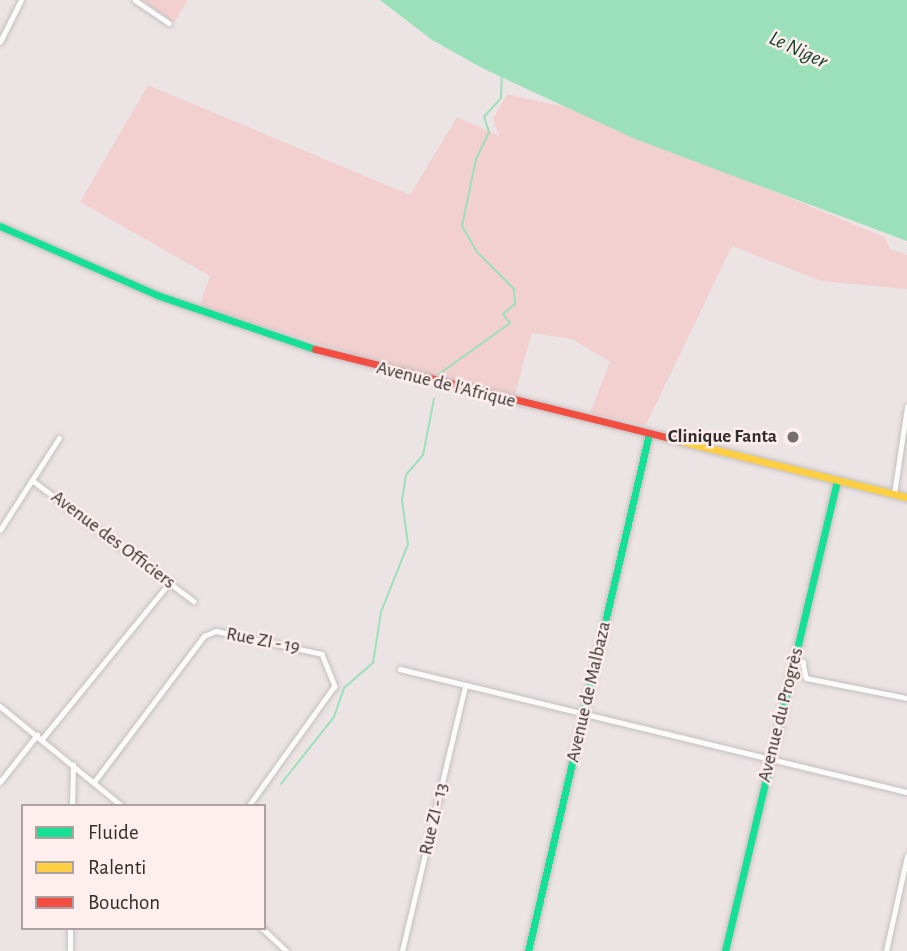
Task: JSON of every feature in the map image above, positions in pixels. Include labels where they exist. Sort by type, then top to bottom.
[{"type":"street","points":[[0,42],[22,0]]},
{"type":"street","points":[[135,0],[169,23]]},
{"type":"street","name":"Avenue de l'Afrique","points":[[0,226],[157,295],[334,356],[907,497]]},
{"type":"street","points":[[894,494],[907,407]]},
{"type":"street","name":"Avenue de Malbaza","points":[[528,951],[649,434]]},
{"type":"street","points":[[0,530],[59,438]]},
{"type":"street","name":"Avenue des Officiers","points":[[32,480],[194,601]]},
{"type":"street","name":"Avenue du Progrès","points":[[725,951],[837,480]]},
{"type":"street","points":[[42,739],[170,582]]},
{"type":"street","name":"Rue ZI - 19","points":[[94,782],[204,636],[216,631],[322,654],[335,685],[250,804]]},
{"type":"street","points":[[795,659],[803,662],[806,678],[907,698]]},
{"type":"street","points":[[401,669],[770,761],[907,791]]},
{"type":"street","name":"Rue ZI - 13","points":[[402,951],[465,687]]},
{"type":"street","points":[[0,706],[120,804]]},
{"type":"street","points":[[0,782],[37,735]]},
{"type":"street","points":[[72,804],[73,764]]},
{"type":"street","points":[[886,951],[907,856]]},
{"type":"street","points":[[70,930],[70,951]]},
{"type":"street","points":[[264,930],[287,951]]},
{"type":"shaded area","points":[[142,0],[188,0],[174,22]]},
{"type":"shaded area","points":[[148,85],[410,195],[457,117],[499,136],[493,119],[507,94],[569,108],[885,237],[890,249],[907,255],[907,289],[821,281],[732,246],[646,425],[590,413],[610,362],[572,339],[532,333],[514,397],[419,374],[199,307],[210,276],[80,202]]},
{"type":"water","name":"Le Niger","points":[[380,0],[907,0],[907,241],[635,139],[484,69],[432,40]]},
{"type":"waterway","points":[[439,374],[510,323],[503,314],[515,304],[514,289],[477,252],[462,226],[476,159],[489,132],[484,117],[501,98],[502,75]]},
{"type":"waterway","points":[[281,784],[334,717],[344,688],[373,663],[381,612],[408,544],[402,500],[406,475],[423,455],[434,399]]},
{"type":"traffic: fast","points":[[0,226],[157,295],[315,349]]},
{"type":"traffic: fast","points":[[528,951],[649,434]]},
{"type":"traffic: fast","points":[[725,951],[837,480]]},
{"type":"traffic: slow","points":[[680,441],[907,497]]},
{"type":"traffic: jam","points":[[315,349],[680,441]]},
{"type":"place","name":"Clinique Fanta","points":[[793,437]]}]
